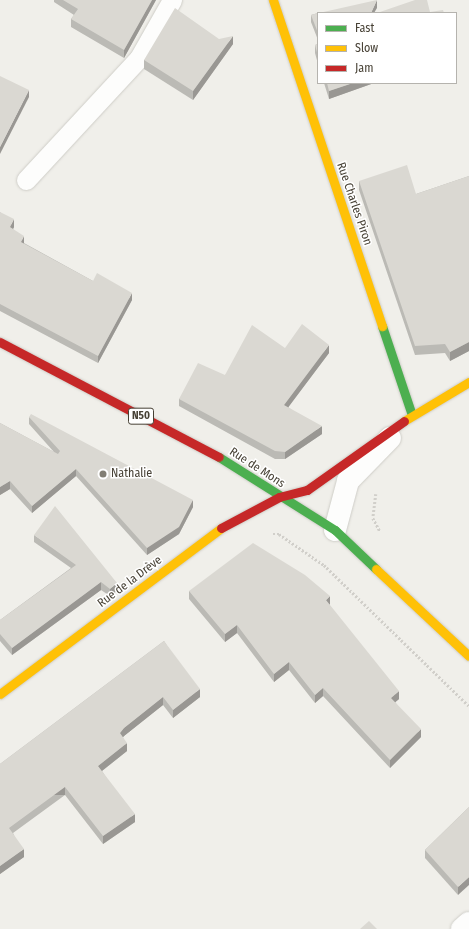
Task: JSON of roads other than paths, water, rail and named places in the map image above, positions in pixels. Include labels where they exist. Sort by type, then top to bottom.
[{"type":"street","name":"Rue Charles Piron","points":[[273,0],[412,415]]},
{"type":"street","name":"Rue de Mons","points":[[0,342],[234,465],[279,497],[335,530],[469,656]]},
{"type":"street","name":"Rue de la Drève","points":[[0,694],[232,523],[279,497],[307,490],[412,415],[469,382]]},
{"type":"street","points":[[335,530],[348,481],[412,415]]},
{"type":"street","points":[[462,929],[469,923]]},
{"type":"lane","points":[[26,180],[139,58],[172,0]]},
{"type":"place","name":"Nathalie","points":[[103,474]]}]
